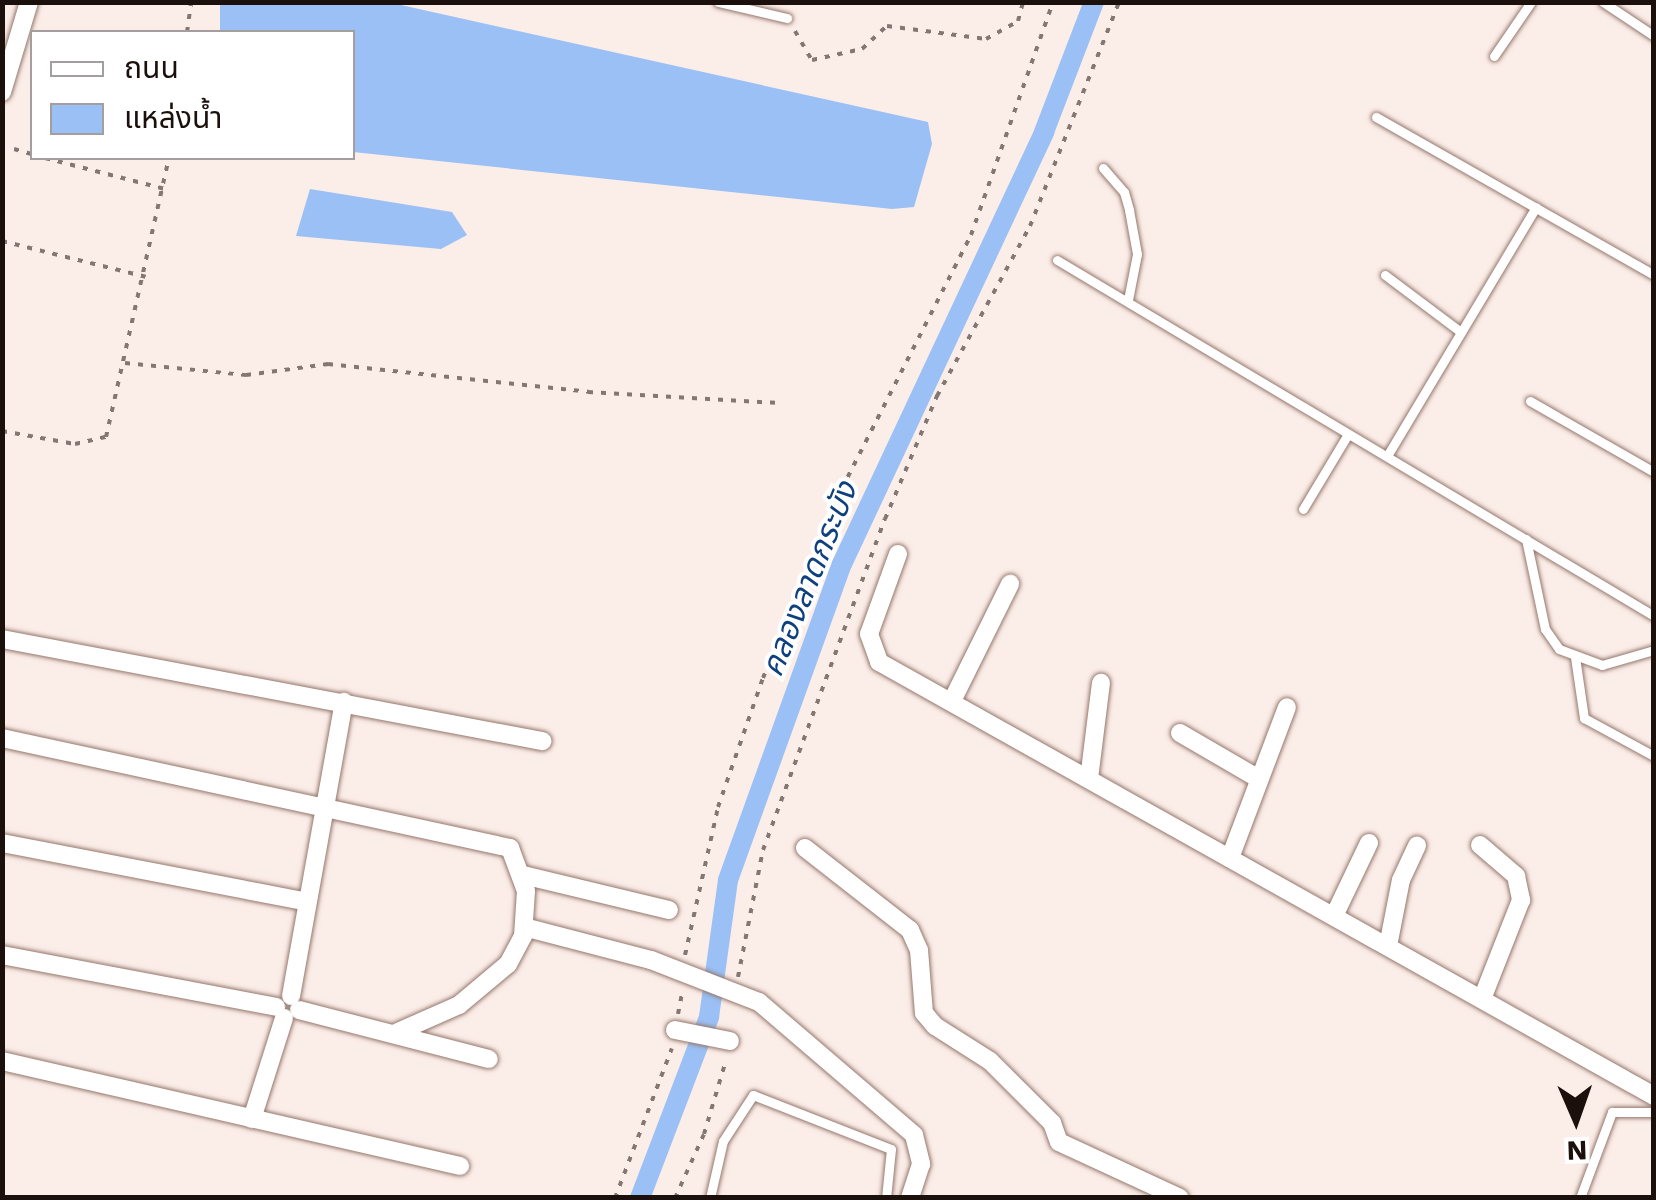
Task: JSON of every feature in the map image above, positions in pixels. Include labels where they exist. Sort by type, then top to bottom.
[{"type":"street","points":[[2,92],[5,70],[29,2]]},
{"type":"street","points":[[898,554],[869,634],[872,652],[952,701],[1654,1096]]},
{"type":"street","points":[[952,701],[1010,584]]},
{"type":"street","points":[[2,639],[542,741]]},
{"type":"street","points":[[1089,778],[1101,683]]},
{"type":"street","points":[[252,1119],[288,1008],[321,808],[344,702]]},
{"type":"street","points":[[1230,858],[1288,706]]},
{"type":"street","points":[[1180,732],[1259,779]]},
{"type":"street","points":[[2,738],[321,808],[490,839],[515,852],[524,875],[524,928],[494,980],[398,1032]]},
{"type":"street","points":[[2,843],[304,901]]},
{"type":"street","points":[[1334,916],[1369,843]]},
{"type":"street","points":[[1480,845],[1516,876],[1521,900],[1482,1000]]},
{"type":"street","points":[[1388,946],[1401,880],[1417,846]]},
{"type":"street","points":[[805,848],[910,930],[920,950],[924,1013],[935,1026],[990,1061],[1052,1123],[1060,1142],[1180,1198]]},
{"type":"street","points":[[524,875],[669,910]]},
{"type":"street","points":[[524,928],[652,960],[760,1002],[914,1135],[921,1164],[910,1198]]},
{"type":"street","points":[[2,955],[288,1008],[398,1032],[489,1059]]},
{"type":"street","points":[[678,1030],[726,1041]]},
{"type":"street","points":[[2,1061],[460,1166]]},
{"type":"lane","points":[[718,2],[787,18]]},
{"type":"lane","points":[[1494,56],[1531,2]]},
{"type":"lane","points":[[1604,2],[1654,36]]},
{"type":"lane","points":[[1376,117],[1654,275]]},
{"type":"lane","points":[[1102,168],[1124,192],[1129,210],[1136,254],[1128,300]]},
{"type":"lane","points":[[1386,456],[1536,207]]},
{"type":"lane","points":[[1056,260],[1654,616]]},
{"type":"lane","points":[[1386,275],[1461,332]]},
{"type":"lane","points":[[1530,401],[1654,472]]},
{"type":"lane","points":[[1303,508],[1348,434]]},
{"type":"lane","points":[[1526,538],[1545,629],[1575,657],[1602,666],[1654,650]]},
{"type":"lane","points":[[1575,657],[1584,718],[1654,756]]},
{"type":"lane","points":[[710,1198],[723,1141],[753,1094],[892,1149],[886,1198]]},
{"type":"lane","points":[[1580,1198],[1612,1112],[1654,1112]]},
{"type":"path","points":[[187,30],[191,2]]},
{"type":"path","points":[[787,18],[812,60],[862,49],[886,26],[986,39],[1018,21],[1023,2]]},
{"type":"path","points":[[684,959],[718,807],[762,678],[836,500],[972,236],[1053,2]]},
{"type":"path","points":[[14,150],[30,154]]},
{"type":"path","points":[[52,160],[165,189]]},
{"type":"path","points":[[2,432],[74,444],[106,437],[146,277],[169,160]]},
{"type":"path","points":[[2,241],[146,277]]},
{"type":"path","points":[[125,363],[246,375],[328,364],[588,392],[776,403]]},
{"type":"path","points":[[615,1198],[656,1102],[678,1030],[684,976]]},
{"type":"water","points":[[220,3],[392,3],[928,122],[932,144],[914,207],[892,209],[355,152],[355,30],[220,30]]},
{"type":"water","points":[[310,189],[452,212],[467,235],[441,249],[296,236]]},
{"type":"waterway","name":"คลองลาดกระบัง","points":[[640,1198],[709,1017],[728,880],[842,564],[1044,132],[1094,2]]}]
